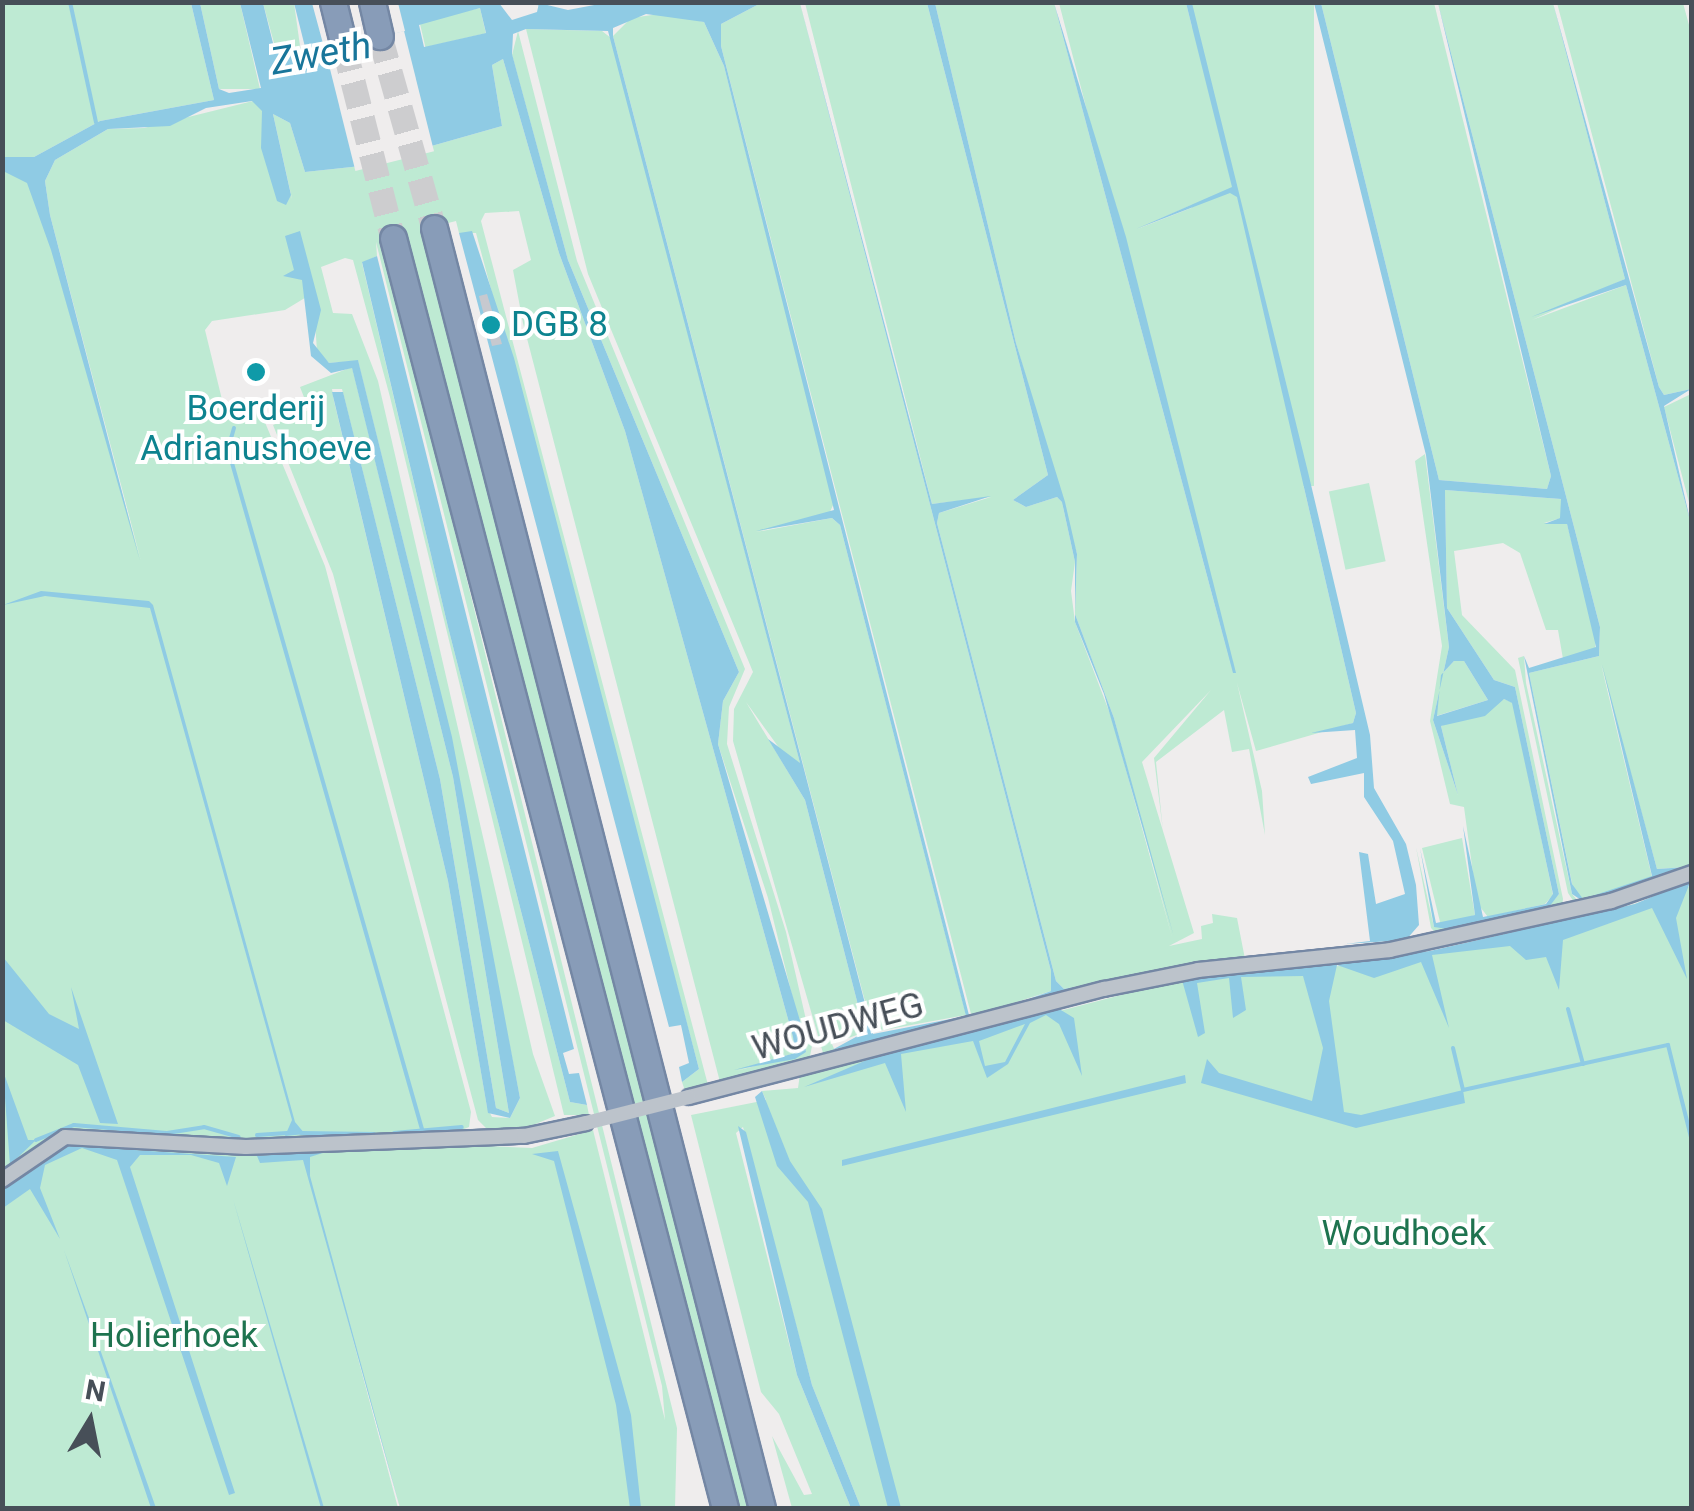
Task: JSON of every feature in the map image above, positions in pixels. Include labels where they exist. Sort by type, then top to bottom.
[{"type":"highway","points":[[332,2],[344,46]]},
{"type":"highway","points":[[372,2],[380,36]]},
{"type":"highway","points":[[434,228],[762,1508]]},
{"type":"highway","points":[[393,238],[725,1508]]},
{"type":"highway","points":[[564,900],[622,1180],[711,1508]]},
{"type":"street","name":"WOUDWEG","points":[[2,1180],[66,1137],[246,1147],[524,1136],[688,1098],[1104,988],[1198,970],[1390,950],[1612,901],[1692,873]]},
{"type":"green space","points":[[2,3],[191,3],[214,100],[100,121],[34,157],[3,157]]},
{"type":"green space","points":[[200,3],[240,3],[260,89],[219,89]]},
{"type":"green space","points":[[263,3],[294,3],[301,53],[277,54]]},
{"type":"green space","points":[[761,3],[800,3],[1051,971],[1051,991],[992,1010],[1159,970],[1064,989],[1056,981],[937,523],[939,513],[991,497],[932,504],[805,3],[927,3],[1048,475],[1013,500],[1026,507],[1057,497],[1062,502],[1016,343],[935,3],[1054,3],[1233,673],[1059,3],[1186,3],[1232,187],[1137,229],[1230,193],[1237,197],[1356,713],[1353,723],[1256,751],[1237,683],[1262,791],[1265,835],[1249,749],[1232,752],[1224,710],[1156,762],[1163,831],[1154,758],[1211,690],[1142,762],[1194,933],[1169,946],[1202,939],[1201,926],[1213,923],[1212,914],[1237,918],[1245,959],[827,1056],[823,1053],[733,741],[734,709],[753,672],[588,274],[526,29],[602,31],[611,38],[800,763],[790,763],[746,702],[805,800],[865,1032],[832,1044],[835,1051],[971,1014],[721,46],[721,24]],"holes":[[[1062,502],[1077,554],[1075,614],[1114,718],[1172,937],[1112,719],[1075,622],[1071,591],[1075,562]]]},
{"type":"green space","points":[[1192,3],[1314,3],[1314,486],[1192,486]]},
{"type":"green space","points":[[1321,3],[1434,3],[1551,476],[1547,489],[1439,480]]},
{"type":"green space","points":[[1438,3],[1553,3],[1625,279],[1532,320],[1626,285],[1691,524],[1691,868],[1648,887],[1574,902],[1568,893],[1518,658],[1524,656],[1526,683],[1572,894],[1578,901],[1583,900],[1573,888],[1529,673],[1599,656],[1600,627]],"holes":[[[1601,664],[1657,869],[1687,867],[1590,898],[1652,877]]]},
{"type":"green space","points":[[1557,3],[1683,3],[1692,36],[1691,389],[1664,395],[1659,387]]},
{"type":"green space","points":[[480,8],[486,33],[425,47],[420,22]]},
{"type":"green space","points":[[666,13],[704,22],[724,66],[834,503],[829,514],[756,532],[832,518],[840,525],[966,1015],[873,1032],[613,36],[631,18]]},
{"type":"green space","name":"Holierhoek","points":[[518,31],[577,261],[745,669],[729,707],[727,744],[786,932],[812,1046],[809,1061],[720,1082],[523,323],[513,270],[531,260],[519,211],[485,213],[481,221],[708,1085],[685,1091],[682,1082],[699,1069],[476,233],[459,233],[456,221],[420,230],[748,1508],[740,1508],[707,1403],[383,241],[677,1428],[675,1508],[400,1508],[343,1302],[398,1508],[3,1508],[2,169],[31,169],[141,561],[50,215],[45,181],[55,160],[108,129],[144,128],[253,101],[263,105],[292,199],[273,114],[290,123],[305,172],[361,166],[502,126],[492,65],[503,59],[559,253],[625,431],[793,1037],[795,1053],[736,1071],[806,1052],[768,898],[718,744],[723,701],[739,672],[568,260],[512,55]],"holes":[[[376,242],[662,1386],[665,1420],[593,1130],[532,1148],[298,1138],[459,1131],[469,1127],[471,1112],[325,566],[259,408],[227,420],[205,330],[212,321],[285,310],[313,293],[317,351],[329,363],[358,361],[437,677],[520,1098],[510,1118],[492,1117],[487,1107],[448,881],[334,401],[332,389],[342,389],[440,779],[496,1108],[509,1113],[453,777],[352,367],[300,387],[309,410],[273,425],[333,574],[478,1120],[487,1129],[521,1130],[555,1116],[533,1054],[378,381],[352,314],[333,313],[321,267],[345,258],[353,260],[390,397],[564,1115],[589,1115],[587,1105],[570,1102],[448,627],[362,263],[377,256]]]},
{"type":"green space","points":[[1691,394],[1691,510],[1664,407]]},
{"type":"green space","points":[[1425,454],[1449,647],[1433,720],[1458,795],[1441,726],[1504,699],[1513,703],[1553,895],[1545,904],[1488,917],[1477,903],[1464,807],[1450,804],[1430,721],[1442,646],[1415,461]]},
{"type":"green space","points":[[1369,483],[1386,561],[1346,570],[1329,492]]},
{"type":"green space","points":[[1445,490],[1561,499],[1561,518],[1544,523],[1567,524],[1596,636],[1595,651],[1563,659],[1558,630],[1546,630],[1520,553],[1503,543],[1454,551],[1462,615],[1515,670],[1563,899],[1562,906],[1436,933],[1431,928],[1416,847],[1434,927],[1548,907],[1559,894],[1515,687],[1494,680],[1447,608]]},
{"type":"green space","points":[[1454,661],[1464,661],[1488,700],[1436,716],[1441,675]]},
{"type":"green space","points":[[1462,838],[1475,915],[1441,926],[1422,848]]},
{"type":"green space","name":"Woudhoek","points":[[1691,886],[1691,1508],[861,1508],[812,1385],[743,1127],[736,1133],[797,1375],[851,1508],[792,1508],[772,1436],[804,1495],[812,1494],[779,1414],[761,1392],[691,1115],[766,1100],[762,1091],[798,1088],[800,1074],[889,1046],[906,1051],[1171,982],[1392,961],[1590,918]]},
{"type":"water","name":"Zweth","points":[[610,2],[761,3],[721,24],[721,46],[970,1019],[832,1050],[865,1032],[805,800],[768,739],[800,763],[608,31],[526,29],[513,34],[512,54],[568,260],[739,672],[723,701],[718,744],[806,1052],[795,1059],[734,1070],[795,1053],[793,1037],[625,431],[559,253],[503,59],[492,65],[502,126],[361,166],[305,172],[290,123],[273,114],[291,195],[286,205],[277,201],[261,148],[262,111],[252,101],[206,108],[170,126],[108,129],[55,160],[45,181],[50,215],[140,561],[51,250],[27,183],[3,171],[2,157],[34,157],[100,121],[214,100],[191,3],[200,3],[219,89],[229,93],[261,88],[240,3],[263,3],[275,51],[285,57],[305,47],[294,3],[312,3],[325,51],[405,31],[398,3],[499,3],[512,20],[537,12],[539,3],[568,10]],"holes":[[[480,8],[486,33],[424,47],[419,25]],[[646,14],[704,22],[724,66],[834,510],[756,531],[832,518],[840,525],[966,1016],[873,1034],[613,36],[613,28]]]},
{"type":"water","points":[[800,3],[932,504],[991,496],[939,513],[937,523],[1056,981],[1064,989],[1159,971],[992,1012],[1051,991],[1051,971]]},
{"type":"water","points":[[927,3],[935,3],[1016,343],[1065,502],[1077,554],[1075,614],[1075,562],[1062,502],[1057,497],[1026,507],[1013,500],[1048,475]]},
{"type":"water","points":[[1054,3],[1126,237],[1236,673],[1233,673]]},
{"type":"water","points":[[1186,3],[1192,3],[1308,472],[1370,735],[1374,788],[1406,844],[1416,885],[1419,925],[1406,940],[1345,944],[1370,941],[1359,852],[1368,854],[1376,904],[1405,894],[1393,841],[1364,797],[1364,773],[1311,784],[1308,777],[1357,758],[1355,730],[1311,733],[1353,723],[1356,713],[1237,197],[1230,193],[1136,229],[1232,187]]},
{"type":"water","points":[[1314,3],[1321,3],[1439,480],[1547,489],[1551,476],[1438,3],[1600,627],[1599,656],[1529,673],[1572,884],[1583,899],[1652,876],[1602,664],[1657,869],[1687,867],[1584,902],[1572,894],[1524,656],[1529,668],[1596,647],[1567,524],[1544,524],[1560,518],[1561,499],[1445,490],[1447,608],[1494,680],[1515,687],[1559,894],[1549,907],[1448,929],[1434,927],[1420,848],[1436,923],[1475,915],[1463,826],[1483,917],[1546,904],[1553,894],[1512,703],[1504,699],[1485,716],[1441,726],[1458,795],[1433,720],[1440,690],[1437,716],[1488,700],[1464,661],[1454,661],[1443,672],[1449,647],[1426,455]]},
{"type":"water","points":[[1553,3],[1659,387],[1664,395],[1691,389],[1664,406],[1691,524],[1626,285],[1531,317],[1625,279]]},
{"type":"water","points":[[300,231],[321,310],[313,343],[329,363],[358,360],[452,737],[520,1098],[510,1118],[488,1113],[448,881],[332,392],[343,392],[440,779],[496,1108],[509,1113],[453,777],[352,368],[331,373],[311,356],[302,280],[283,276],[294,270],[285,236]]},
{"type":"water","points":[[472,231],[514,358],[699,1069],[682,1082],[679,1067],[689,1063],[681,1025],[669,1027],[459,233]]},
{"type":"water","points":[[377,256],[574,1049],[563,1053],[569,1074],[579,1073],[587,1105],[570,1102],[448,627],[362,262]]},
{"type":"water","points":[[41,591],[149,601],[153,605],[295,1122],[305,1134],[285,1136],[292,1120],[150,608],[45,596],[3,605]]},
{"type":"water","points":[[1075,614],[1114,718],[1174,937],[1104,694]]},
{"type":"water","points":[[1691,880],[1676,918],[1687,979],[1652,908],[1563,940],[1559,990],[1546,957],[1526,960],[1510,946],[1432,955],[1449,1028],[1421,962],[1374,978],[1337,965],[1329,1001],[1344,1112],[1361,1115],[1463,1090],[1465,1103],[1356,1128],[1201,1083],[1207,1059],[1219,1073],[1312,1101],[1323,1048],[1303,976],[1241,977],[1246,1010],[1233,1018],[1229,978],[1197,983],[1205,1033],[1198,1037],[1182,980],[1430,951],[1635,904]]},
{"type":"water","points":[[3,957],[49,1014],[79,1029],[71,987],[118,1124],[100,1123],[78,1065],[3,1020]]},
{"type":"water","points":[[1056,1007],[1074,1018],[1082,1076],[1059,1024],[1046,1015],[1030,1023],[1008,1064],[987,1078],[973,1041],[901,1054],[906,1112],[885,1063],[804,1087],[897,1047]],"holes":[[[1025,1024],[1005,1062],[985,1066],[979,1041]]]},
{"type":"water","points":[[3,1071],[28,1140],[36,1140],[10,1165]]},
{"type":"water","points":[[1185,1075],[1186,1083],[842,1166],[842,1160]]},
{"type":"water","points":[[762,1091],[790,1161],[822,1209],[901,1508],[888,1508],[808,1202],[777,1166],[755,1097]]},
{"type":"water","points":[[738,1126],[746,1132],[812,1385],[861,1508],[851,1508],[797,1375]]},
{"type":"water","points":[[62,1145],[236,1157],[227,1186],[219,1163],[191,1155],[140,1155],[130,1167],[235,1493],[229,1495],[117,1160],[82,1148],[45,1165],[40,1188],[60,1239],[30,1189],[3,1208],[3,1188]]},
{"type":"water","points":[[329,1151],[310,1157],[310,1176],[400,1508],[303,1160],[260,1163],[257,1156]]},
{"type":"water","points":[[558,1151],[631,1415],[641,1508],[630,1508],[616,1405],[554,1161],[532,1154]]},
{"type":"water","points":[[233,1199],[252,1263],[324,1508],[321,1508]]},
{"type":"water","points":[[64,1250],[95,1335],[156,1508],[151,1508]]},
{"type":"pier","points":[[404,31],[434,151],[355,171],[325,51]]},
{"type":"building","name":"DGB 8","points":[[487,294],[502,344],[492,346],[479,296]]},
{"type":"waterway","points":[[70,2],[96,122]]},
{"type":"waterway","points":[[234,428],[228,449],[422,1129]]},
{"type":"waterway","points":[[1568,1009],[1583,1064]]},
{"type":"waterway","points":[[1453,1048],[1463,1090],[1668,1045],[1692,1141]]},
{"type":"waterway","points":[[36,1140],[74,1125],[167,1133],[204,1127],[239,1137]]},
{"type":"waterway","points":[[394,1133],[462,1127]]},
{"type":"waterway","points":[[257,1135],[287,1133]]},
{"type":"waterway","points":[[301,1133],[374,1134]]},
{"type":"tunnel","points":[[380,36],[434,228]]},
{"type":"tunnel","points":[[344,46],[393,238]]},
{"type":"place","name":"DGB 8","points":[[491,325]]},
{"type":"place","name":"Boerderij Adrianushoeve","points":[[256,372]]}]
